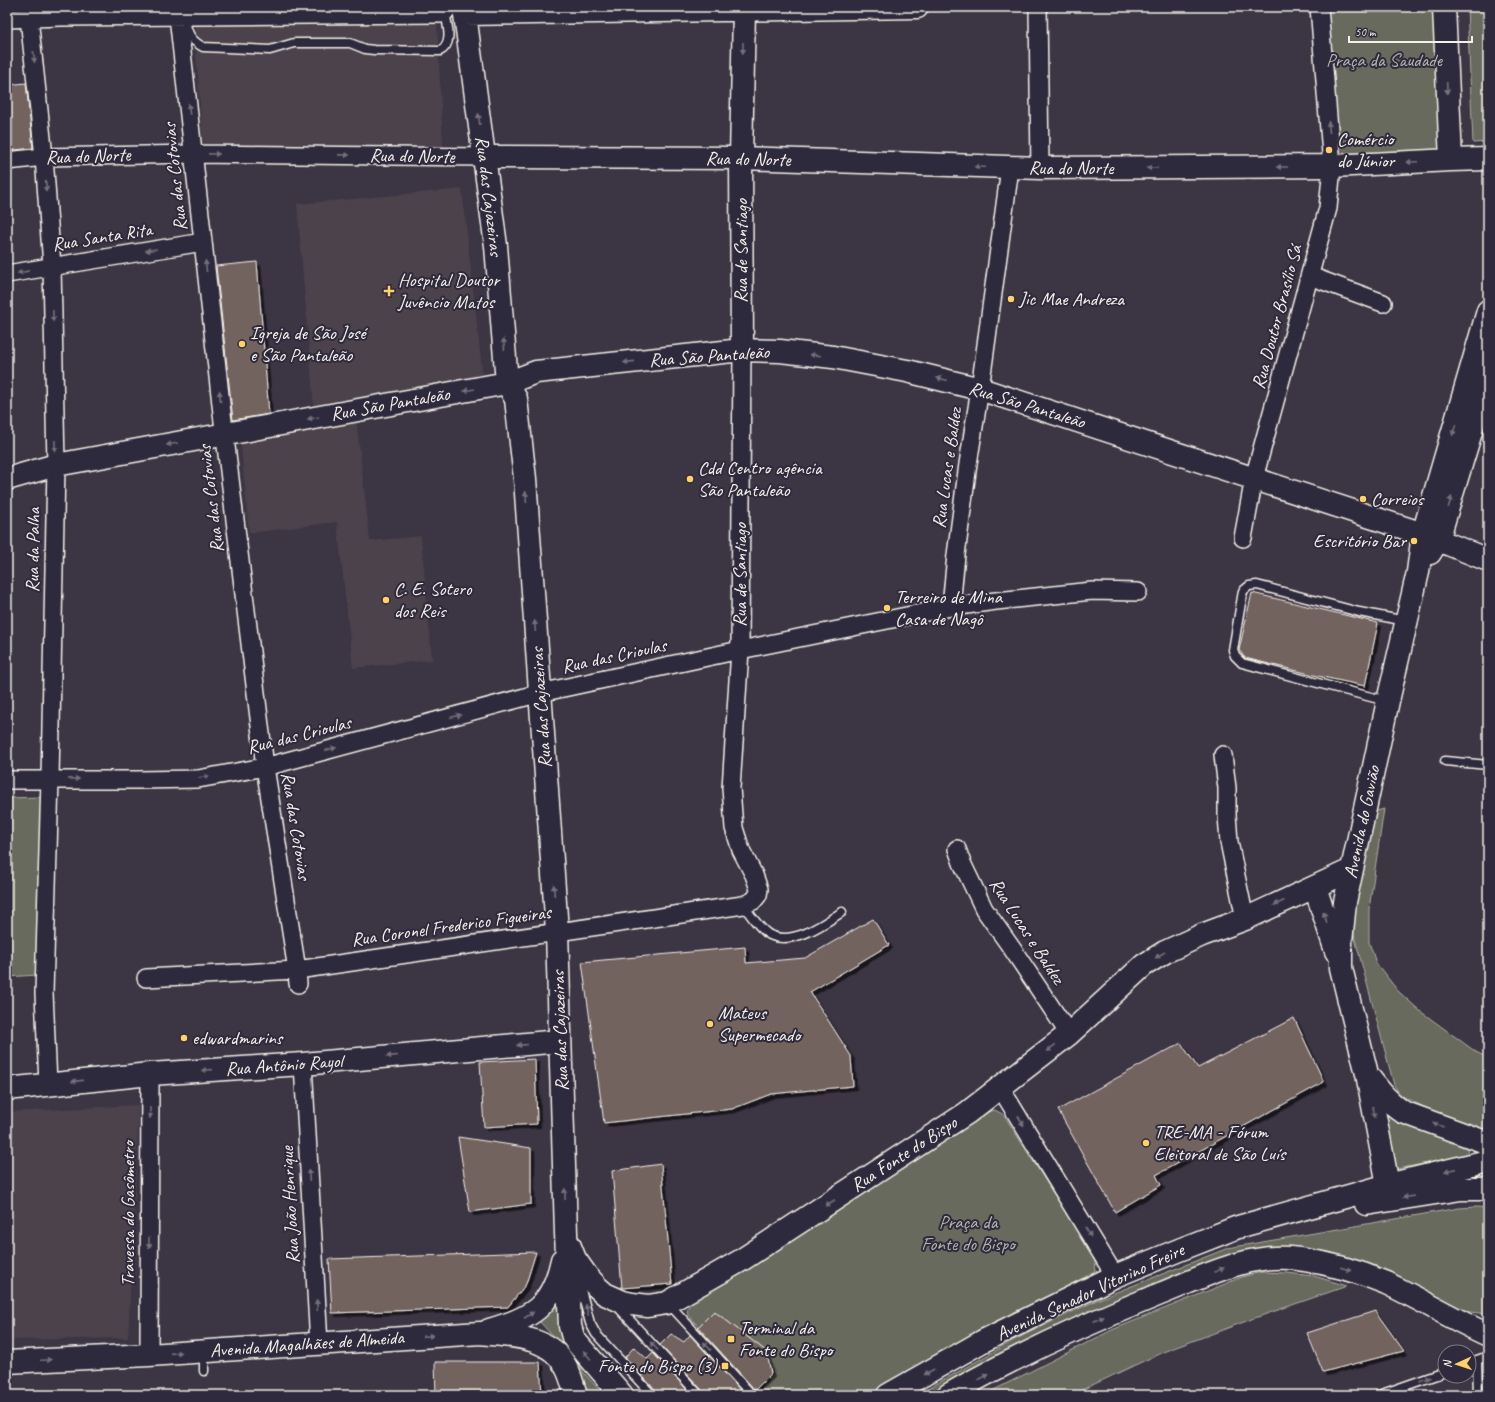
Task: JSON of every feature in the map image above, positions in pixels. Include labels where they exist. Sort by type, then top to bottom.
[{"type":"street","points":[[7,18],[30,18],[60,12],[440,14],[456,10],[917,7]]},
{"type":"street","points":[[1038,7],[1040,168]]},
{"type":"street","name":"Rua Doutor Brasílio Sá","points":[[1254,478],[1328,208],[1332,166],[1319,7]]},
{"type":"street","points":[[1444,7],[1451,160]]},
{"type":"street","name":"Rua de Santiago","points":[[744,8],[741,158],[742,350],[740,650],[731,788],[734,828],[741,850],[754,875],[759,889],[758,895]]},
{"type":"street","name":"Rua das Cajazeiras","points":[[456,10],[484,157],[496,246],[507,383],[516,399],[525,479],[557,931],[571,1332],[577,1344],[622,1395]]},
{"type":"street","name":"Rua das Cotovias","points":[[179,13],[203,242],[265,767],[297,977]]},
{"type":"street","name":"Rua da Palha","points":[[30,18],[44,157],[52,266],[56,465],[44,993],[48,1084]]},
{"type":"street","name":"Rua do Norte","points":[[7,161],[44,157],[194,154],[741,158],[1040,168],[1332,166],[1488,159]]},
{"type":"street","name":"Rua Lucas e Baldez","points":[[952,607],[956,556],[966,480],[1010,168]]},
{"type":"street","name":"Rua Santa Rita","points":[[7,274],[203,242]]},
{"type":"street","points":[[1310,276],[1383,303]]},
{"type":"street","name":"Avenida do Gavião","points":[[1388,1185],[1367,1074],[1341,968],[1342,924],[1351,870],[1418,572],[1480,390],[1488,311]]},
{"type":"street","name":"Rua São Pantaleão","points":[[7,479],[56,465],[507,383],[536,372],[742,350],[780,351],[833,357],[907,371],[980,389],[1430,537],[1488,560]]},
{"type":"street","points":[[1243,538],[1254,478]]},
{"type":"street","name":"Rua das Crioulas","points":[[7,780],[198,779],[265,767],[540,693],[740,650],[952,607],[1092,591],[1138,592]]},
{"type":"street","points":[[1223,755],[1227,788],[1228,842],[1245,919]]},
{"type":"street","name":"Rua Lucas e Baldez","points":[[957,848],[962,863],[984,909],[1069,1034]]},
{"type":"street","name":"Rua Fonte do Bispo","points":[[567,1235],[575,1259],[587,1276],[605,1294],[632,1304],[648,1306],[667,1303],[740,1261],[967,1113],[1069,1034],[1144,965],[1165,952],[1202,935],[1245,919],[1351,870]]},
{"type":"street","points":[[1315,887],[1341,968]]},
{"type":"street","name":"Rua Coronel Frederico Figueiras","points":[[146,978],[297,977],[557,931],[743,905],[753,901],[758,895]]},
{"type":"street","name":"Rua Antônio Rayol","points":[[7,1089],[150,1074],[302,1064],[560,1041]]},
{"type":"street","name":"Rua João Henrique","points":[[302,1064],[319,1344]]},
{"type":"street","name":"Travessa do Gasômetro","points":[[149,1355],[150,1074]]},
{"type":"street","name":"Avenida do Gavião","points":[[1367,1074],[1391,1104],[1404,1112],[1488,1143]]},
{"type":"street","points":[[1000,1087],[1115,1276]]},
{"type":"street","name":"Avenida Senador Vitorino Freire","points":[[888,1395],[983,1341],[1115,1276],[1238,1227],[1388,1185],[1488,1161]]},
{"type":"street","points":[[1271,1219],[1461,1189],[1488,1189]]},
{"type":"street","points":[[480,1333],[504,1326],[529,1316],[544,1301],[556,1282],[563,1258],[567,1235]]},
{"type":"street","name":"Avenida Senador Vitorino Freire","points":[[948,1395],[1058,1338],[1112,1314],[1229,1266],[1262,1258],[1280,1257],[1298,1259],[1336,1266],[1360,1274],[1402,1291],[1450,1317],[1488,1334]]},
{"type":"street","points":[[1450,1317],[1472,1325],[1488,1328]]},
{"type":"street","name":"Avenida Magalhães de Almeida","points":[[7,1362],[149,1355],[204,1361],[319,1344],[480,1333],[528,1338],[547,1347],[562,1360],[567,1368],[576,1395]]},
{"type":"lane","points":[[179,13],[189,36],[195,43],[203,46],[270,50],[294,43],[350,43],[365,49],[374,50],[440,50],[444,49],[449,40],[456,10]]},
{"type":"lane","points":[[1388,701],[1242,663],[1235,656],[1233,650],[1243,591],[1249,586],[1257,585],[1359,612],[1407,621]]},
{"type":"lane","points":[[1445,761],[1488,765]]},
{"type":"lane","points":[[743,905],[756,922],[770,935],[782,937],[797,936],[819,928],[842,912]]},
{"type":"lane","points":[[567,1235],[590,1323],[596,1334],[652,1395]]},
{"type":"lane","points":[[605,1294],[699,1395]]},
{"type":"lane","points":[[667,1303],[752,1395]]},
{"type":"lane","points":[[1477,1360],[1488,1356]]},
{"type":"lane","points":[[1379,1395],[1437,1375]]},
{"type":"lane","points":[[1476,1384],[1478,1395]]},
{"type":"shaded area","points":[[437,22],[443,148],[203,147],[194,23]]},
{"type":"shaded area","name":"Hospital Doutor Juvêncio Matos","points":[[462,189],[483,378],[314,408],[297,204]]},
{"type":"shaded area","name":"C. E. Sotero dos Reis","points":[[356,417],[370,541],[421,536],[432,660],[353,668],[337,522],[249,533],[240,435]]},
{"type":"shaded area","points":[[139,1105],[128,1338],[10,1340],[7,1292],[7,1112]]},
{"type":"green space","name":"Praça da Saudade","points":[[1326,7],[1433,7],[1442,151],[1339,160]]},
{"type":"green space","points":[[1467,7],[1488,7],[1488,142],[1473,143]]},
{"type":"green space","points":[[41,797],[37,975],[7,977],[7,798]]},
{"type":"green space","points":[[1384,809],[1369,909],[1369,942],[1376,963],[1398,991],[1420,1011],[1476,1052],[1488,1058],[1488,1134],[1458,1124],[1400,1095],[1394,1085],[1354,935],[1353,913],[1373,812]]},
{"type":"green space","name":"Praça da Fonte do Bispo","points":[[995,1110],[1004,1115],[1093,1256],[1095,1270],[1093,1275],[1087,1280],[992,1323],[869,1395],[761,1395],[759,1393],[774,1375],[770,1354],[714,1311],[699,1327],[689,1316],[687,1309],[702,1293],[984,1113]]},
{"type":"green space","points":[[1388,1113],[1466,1144],[1468,1155],[1397,1169],[1382,1123]]},
{"type":"green space","points":[[1459,1208],[1488,1208],[1488,1314],[1471,1312],[1453,1306],[1409,1282],[1384,1272],[1298,1251],[986,1365],[934,1395],[917,1395],[1016,1339],[1099,1299],[1228,1248]]},
{"type":"green space","points":[[1261,1272],[1314,1276],[1347,1286],[1163,1352],[1071,1395],[984,1395],[1112,1330],[1242,1277]]},
{"type":"green space","points":[[563,1295],[573,1354],[584,1373],[604,1395],[585,1395],[561,1345],[539,1321]]},
{"type":"building","points":[[26,83],[33,148],[7,151],[7,85]]},
{"type":"building","name":"Igreja de São José e São Pantaleão","points":[[257,262],[269,414],[233,420],[216,266]]},
{"type":"building","points":[[1252,593],[1378,623],[1365,686],[1245,658],[1239,650]]},
{"type":"building","name":"Mateus Supermecado","points":[[873,919],[889,945],[810,992],[851,1056],[853,1086],[771,1094],[732,1109],[604,1123],[582,962],[745,947],[746,963],[805,958]]},
{"type":"building","name":"TRE-MA - Fórum Eleitoral de São Luís","points":[[1294,1018],[1324,1082],[1156,1175],[1161,1185],[1115,1212],[1058,1110],[1181,1043],[1198,1068]]},
{"type":"building","points":[[535,1059],[537,1124],[484,1127],[480,1062]]},
{"type":"building","points":[[458,1137],[531,1148],[531,1204],[470,1212]]},
{"type":"building","points":[[661,1164],[672,1284],[622,1288],[612,1171]]},
{"type":"building","points":[[536,1252],[526,1284],[508,1307],[332,1313],[329,1259]]},
{"type":"building","name":"Terminal da Fonte do Bispo","points":[[714,1311],[767,1352],[771,1374],[755,1390],[698,1327]]},
{"type":"building","points":[[1375,1311],[1404,1351],[1323,1372],[1307,1333]]},
{"type":"building","name":"Terminal da Fonte do Bispo","points":[[671,1334],[684,1342],[690,1335],[745,1395],[704,1395],[703,1391],[660,1345]]},
{"type":"building","points":[[634,1347],[647,1359],[653,1353],[692,1395],[658,1395],[625,1357]]},
{"type":"building","points":[[435,1362],[540,1362],[542,1395],[436,1395]]},
{"type":"place","name":"Comércio do Júnior","points":[[1329,150]]},
{"type":"place","name":"Hospital Doutor Juvêncio Matos","points":[[389,291]]},
{"type":"place","name":"Jic Mae Andreza","points":[[1011,299]]},
{"type":"place","name":"Igreja de São José e São Pantaleão","points":[[242,344]]},
{"type":"place","name":"Cdd Centro agência São Pantaleão","points":[[690,479]]},
{"type":"place","name":"Correios","points":[[1363,499]]},
{"type":"place","name":"Escritório Bar","points":[[1414,541]]},
{"type":"place","name":"C. E. Sotero dos Reis","points":[[386,600]]},
{"type":"place","name":"Terreiro de Mina Casa de Nagô","points":[[887,608]]},
{"type":"place","name":"Mateus Supermecado","points":[[710,1024]]},
{"type":"place","name":"edwardmarins","points":[[184,1038]]},
{"type":"place","name":"TRE-MA - Fórum Eleitoral de São Luís","points":[[1146,1143]]},
{"type":"place","name":"Terminal da Fonte do Bispo","points":[[731,1339]]},
{"type":"place","name":"Fonte do Bispo (3)","points":[[725,1366]]}]
